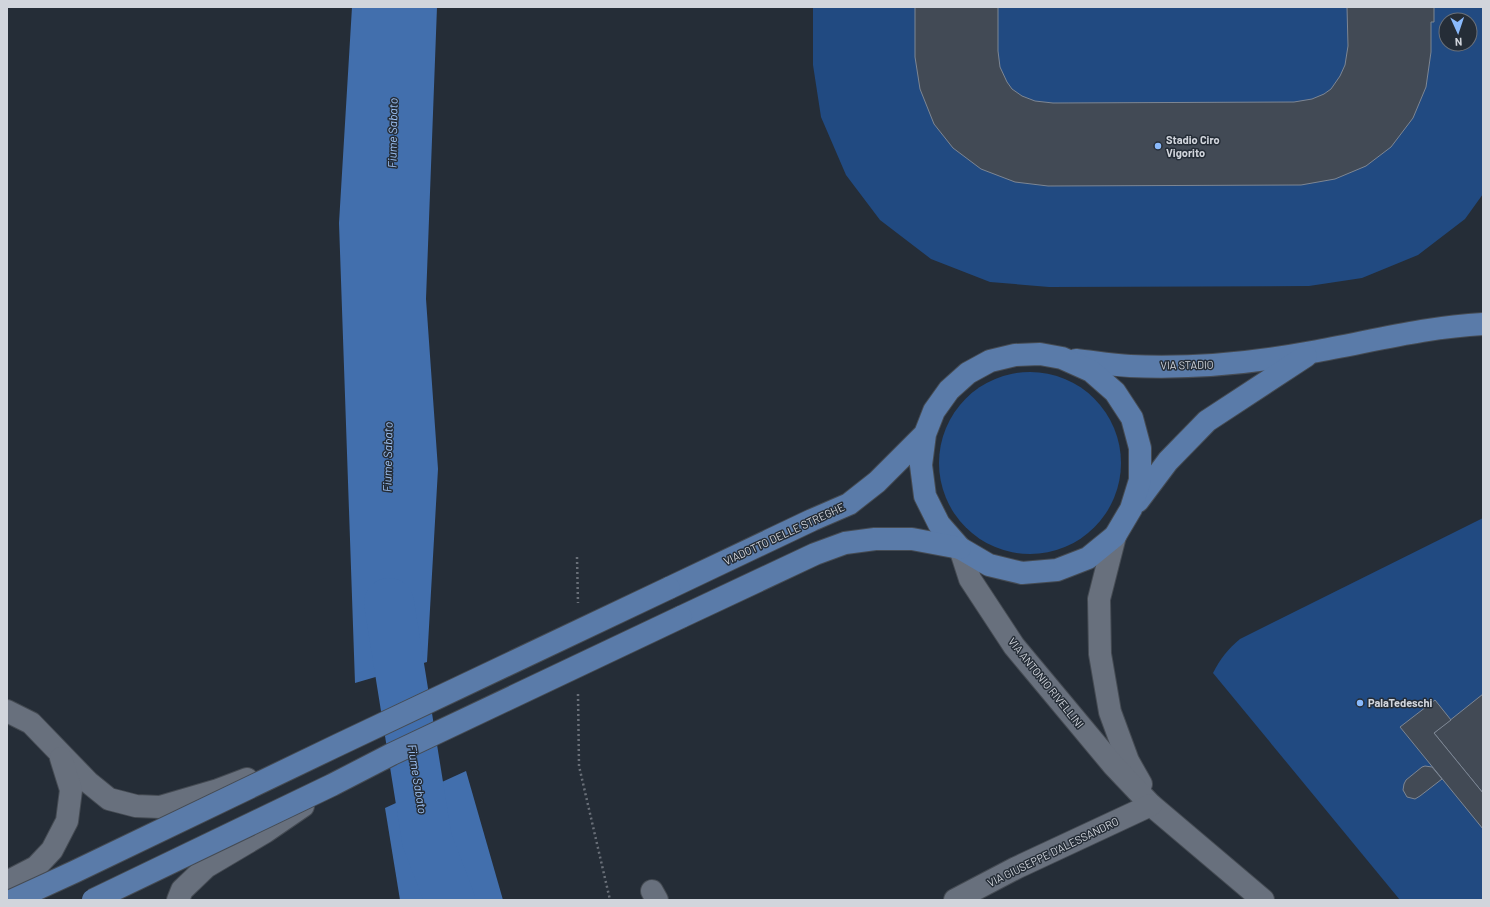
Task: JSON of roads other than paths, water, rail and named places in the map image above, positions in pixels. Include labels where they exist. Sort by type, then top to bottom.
[{"type":"main road","name":"VIA STADIO","points":[[1062,358],[1130,366],[1201,366],[1312,352],[1413,332],[1483,324]]},
{"type":"main road","name":"VIA STADIO","points":[[1131,510],[1168,461],[1207,421],[1312,352]]},
{"type":"main road","points":[[1040,354],[1062,358],[1091,371],[1115,392],[1132,418],[1140,448],[1140,480],[1131,510],[1114,536],[1088,558],[1057,570],[1022,573],[989,565],[960,548],[939,524],[925,496],[921,465],[925,434],[934,411],[949,390],[968,373],[990,361],[1015,355],[1040,354]]},
{"type":"main road","name":"VIADOTTO DELLE STREGHE","points":[[13,900],[812,520],[849,504],[877,482],[925,434]]},
{"type":"main road","points":[[93,900],[332,785],[392,754],[815,554],[845,543],[875,539],[912,539],[960,548]]},
{"type":"street","name":"VIA ANTONIO RIVELLINI","points":[[1114,536],[1099,599],[1100,654],[1110,712],[1128,761],[1151,805]]},
{"type":"street","name":"VIA ANTONIO RIVELLINI","points":[[960,548],[970,579],[1014,646],[1114,766],[1151,805],[1263,900]]},
{"type":"street","points":[[7,711],[31,723],[60,754],[79,786],[108,799],[136,806],[160,807],[218,790],[338,745]]},
{"type":"street","points":[[178,900],[182,890],[206,867],[265,832],[332,785]]},
{"type":"street","points":[[7,882],[36,867],[52,850],[67,821],[79,786]]},
{"type":"street","name":"VIA GIUSEPPE D'ALESSANDRO","points":[[955,900],[1016,868],[1151,805]]},
{"type":"water","points":[[352,7],[437,7],[426,299],[438,469],[427,662],[355,683],[339,223]]},
{"type":"water","points":[[466,771],[503,900],[400,900],[385,808]]},
{"type":"waterway","name":"Fiume Sabato","points":[[389,603],[427,840],[450,900]]},
{"type":"place","name":"Stadio Ciro Vigorito","points":[[1158,146]]},
{"type":"place","name":"PalaTedeschi","points":[[1360,703]]}]
